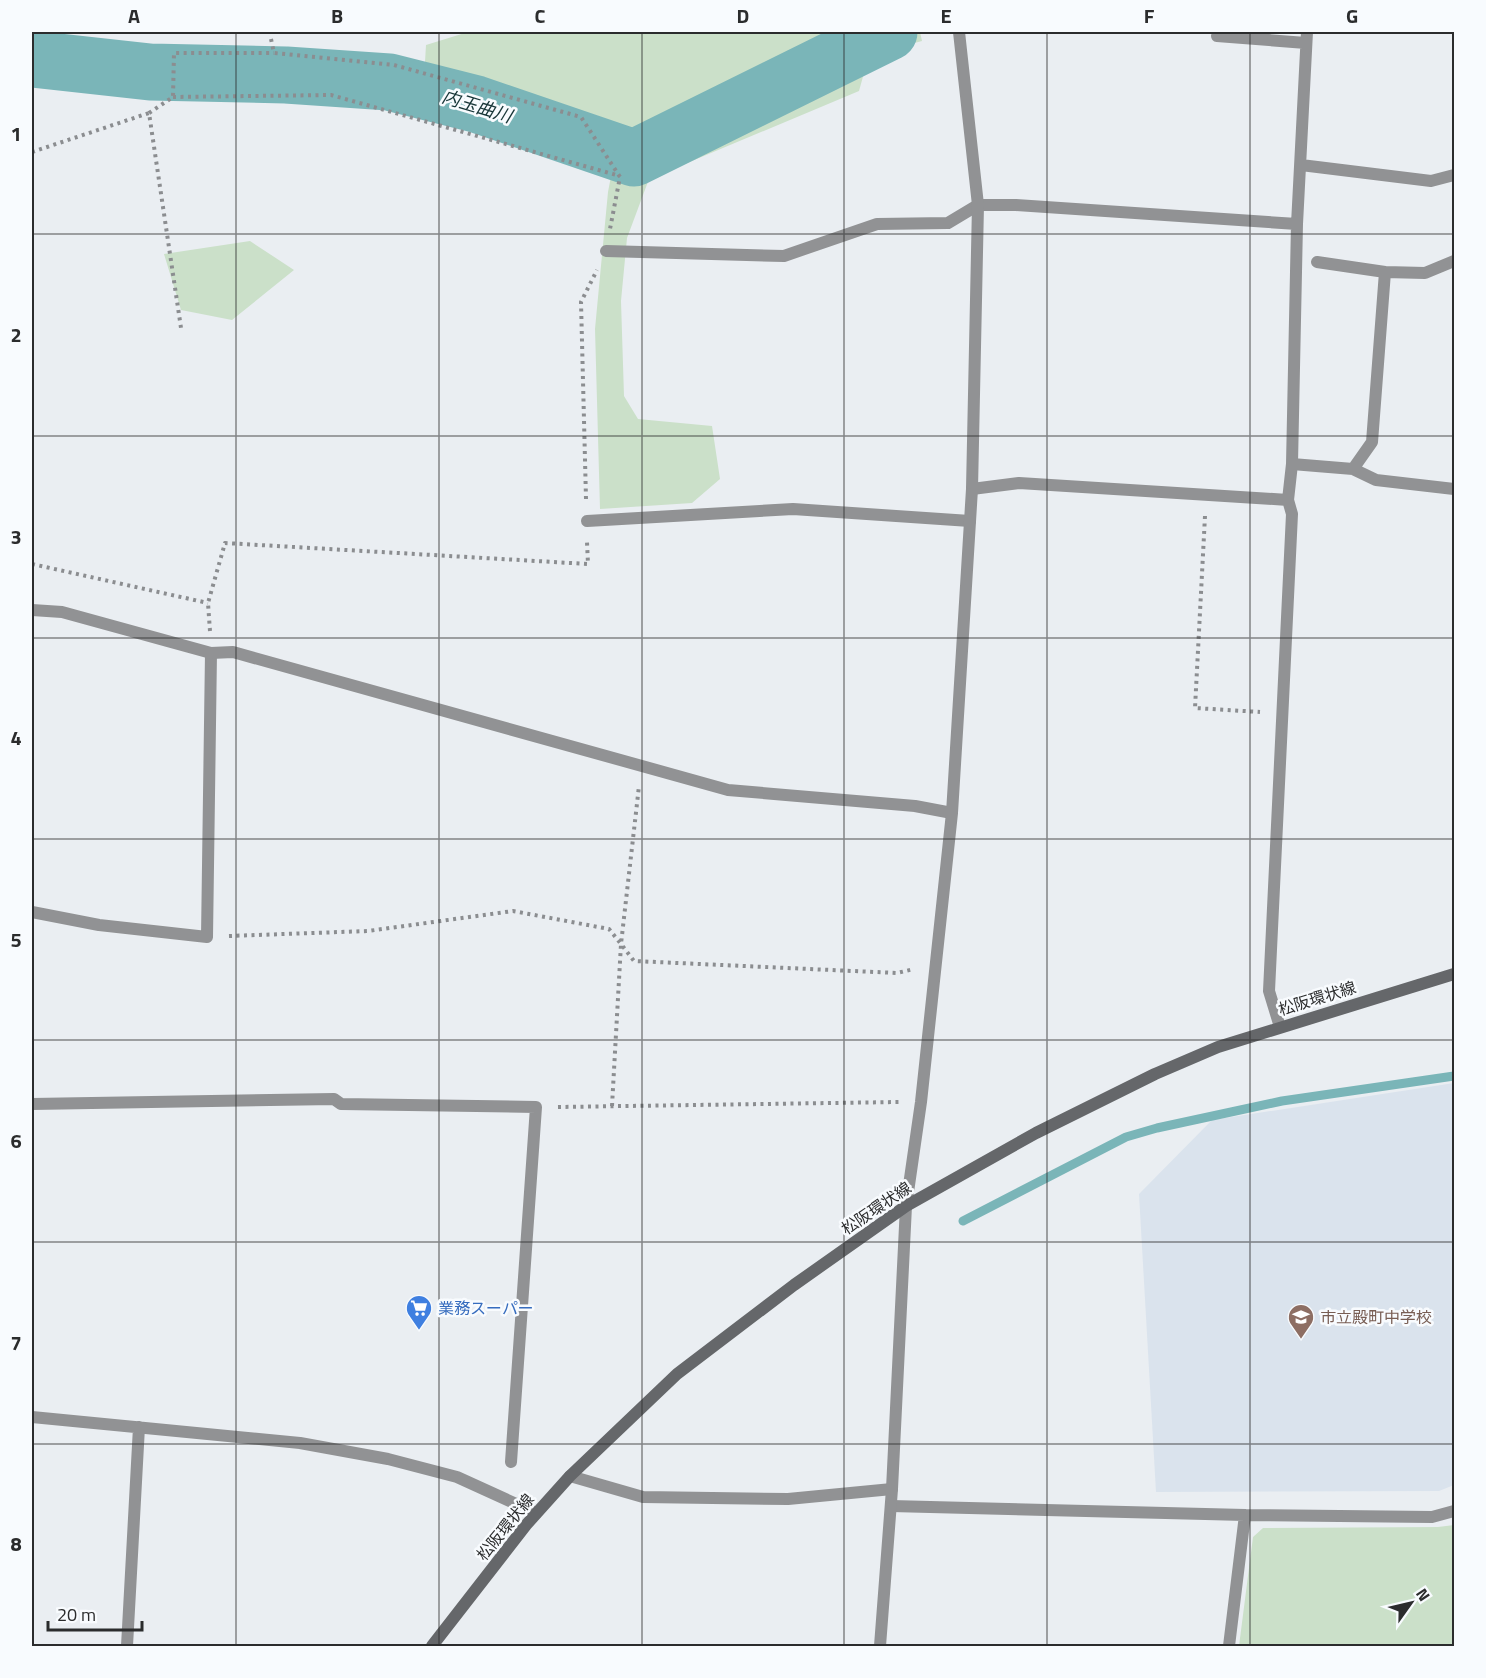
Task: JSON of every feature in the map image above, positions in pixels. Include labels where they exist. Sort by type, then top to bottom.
[{"type":"main road","name":"松阪環状線","points":[[432,1647],[536,1513],[570,1476],[676,1374],[794,1285],[906,1206],[1036,1133],[1155,1074],[1218,1047],[1455,974]]},
{"type":"street","points":[[880,1647],[891,1506],[906,1206],[921,1102],[952,813],[972,489],[978,205],[960,36]]},
{"type":"street","points":[[1216,36],[1306,37],[1297,224],[1292,464],[1288,500],[1292,514],[1269,991],[1280,1027]]},
{"type":"street","points":[[1301,165],[1431,181],[1455,175]]},
{"type":"street","points":[[606,251],[784,256],[877,224],[948,223],[978,205],[1016,205],[1297,224]]},
{"type":"street","points":[[1317,262],[1385,272],[1425,273],[1455,261]]},
{"type":"street","points":[[1353,469],[1372,442],[1385,272]]},
{"type":"street","points":[[1292,464],[1353,469],[1376,480],[1455,489]]},
{"type":"street","points":[[972,489],[1019,483],[1288,500]]},
{"type":"street","points":[[587,521],[793,509],[970,521]]},
{"type":"street","points":[[32,610],[62,612],[211,653],[233,652],[728,790],[915,806],[952,813]]},
{"type":"street","points":[[32,912],[99,925],[207,938],[211,653]]},
{"type":"street","points":[[32,1104],[334,1099],[341,1104],[536,1107],[511,1462]]},
{"type":"street","points":[[32,1417],[300,1443],[388,1459],[457,1477],[536,1513]]},
{"type":"street","points":[[127,1647],[139,1427]]},
{"type":"street","points":[[570,1476],[643,1497],[788,1499],[892,1489]]},
{"type":"street","points":[[891,1506],[1245,1515],[1432,1517],[1455,1511]]},
{"type":"street","points":[[1229,1647],[1245,1515]]},
{"type":"path","points":[[271,39],[274,53]]},
{"type":"path","points":[[173,95],[174,54],[274,53],[394,64],[581,117],[620,176],[606,251],[581,302],[588,564],[225,543],[208,603],[211,653]]},
{"type":"path","points":[[32,152],[150,113],[173,95],[331,95],[620,176]]},
{"type":"path","points":[[150,113],[181,328]]},
{"type":"path","points":[[1206,495],[1195,708],[1282,714]]},
{"type":"path","points":[[32,564],[208,603]]},
{"type":"path","points":[[612,1106],[621,944],[641,767]]},
{"type":"path","points":[[227,936],[368,931],[513,911],[609,929],[634,961],[897,972],[935,965]]},
{"type":"path","points":[[536,1107],[921,1102]]},
{"type":"shaded area","name":"市立殿町中学校","points":[[1454,1083],[1454,1485],[1439,1491],[1156,1492],[1139,1194],[1212,1120]]},
{"type":"green space","points":[[468,32],[920,32],[922,41],[869,55],[859,91],[649,179],[627,238],[621,301],[624,396],[638,419],[712,426],[720,479],[692,503],[600,509],[595,329],[608,192],[616,150],[598,116],[425,62],[426,45]]},
{"type":"green space","points":[[250,241],[294,270],[232,320],[181,310],[164,254]]},
{"type":"green space","points":[[1454,1525],[1454,1646],[1239,1646],[1253,1537],[1263,1528]]},
{"type":"waterway","name":"内玉曲川","points":[[32,59],[150,72],[286,75],[389,82],[476,104],[634,158],[889,32]]},
{"type":"waterway","points":[[963,1221],[1126,1137],[1282,1101],[1454,1076]]},
{"type":"place","name":"業務スーパー","points":[[419,1331]]},
{"type":"place","name":"市立殿町中学校","points":[[1301,1340]]}]
